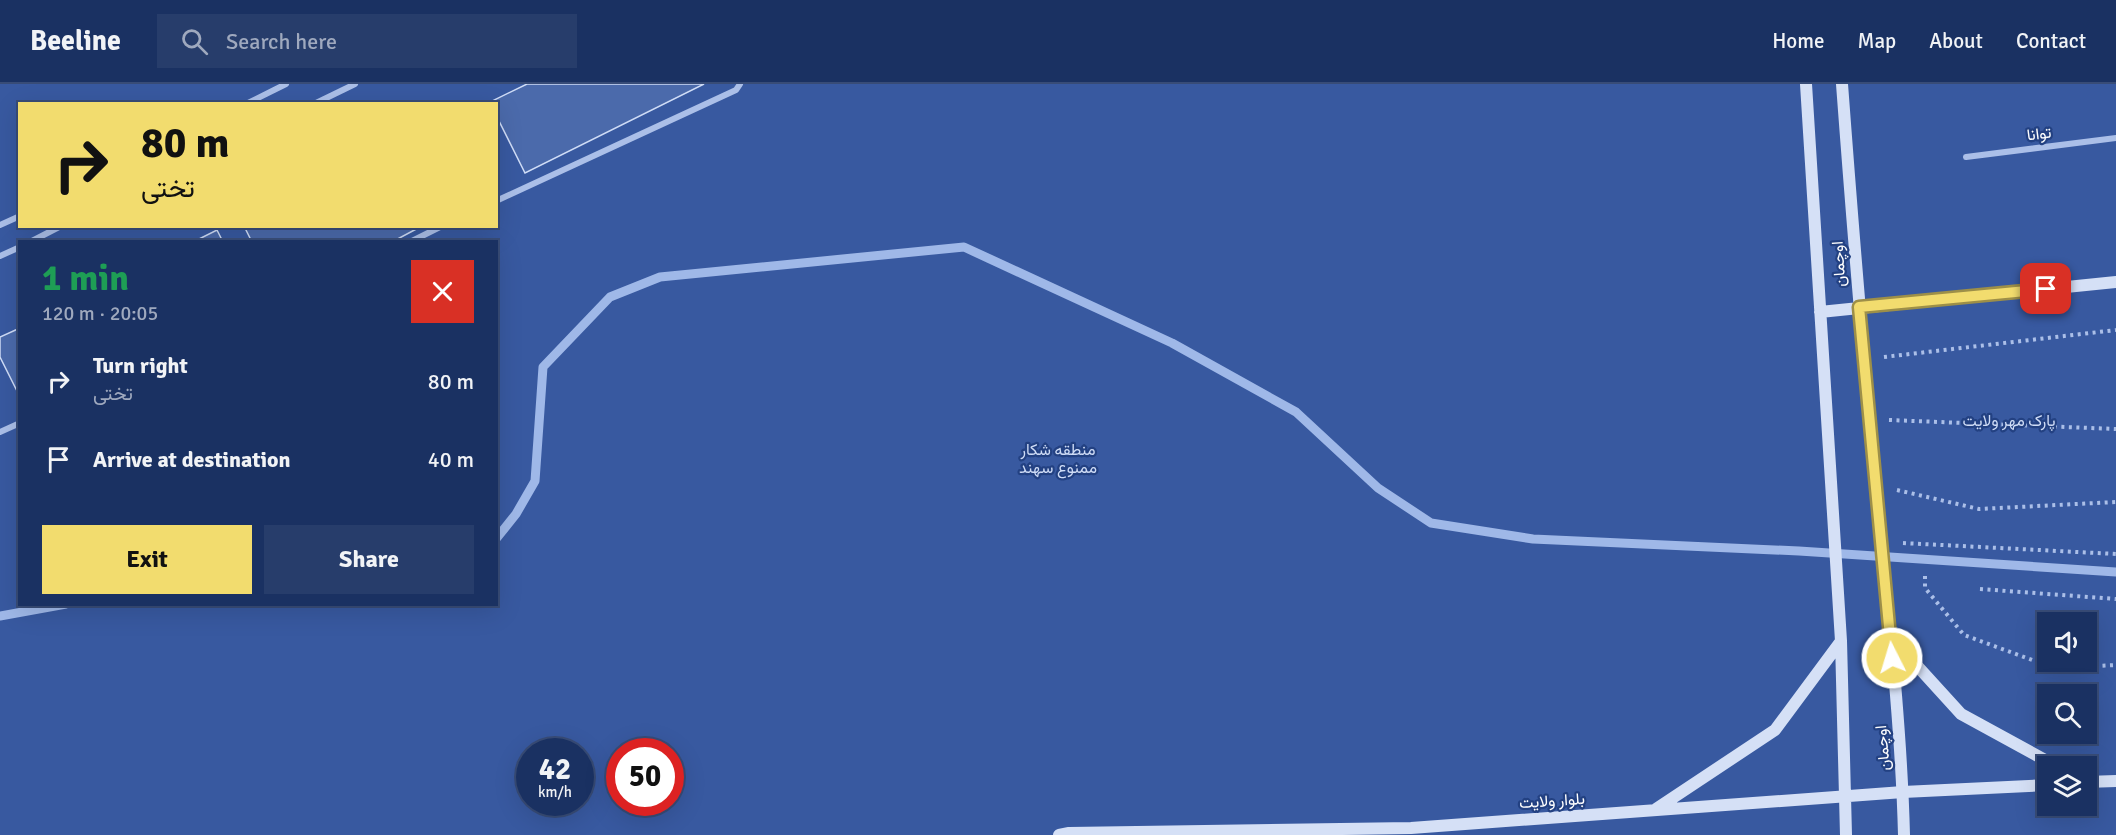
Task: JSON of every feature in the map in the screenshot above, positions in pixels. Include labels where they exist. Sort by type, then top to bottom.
[{"type":"main road","name":"اوچمان","points":[[1806,84],[1841,641],[1846,835]]},
{"type":"main road","name":"اوچمان","points":[[1842,84],[1859,307],[1903,792],[1904,835]]},
{"type":"main road","points":[[1820,312],[2116,282]]},
{"type":"main road","points":[[1890,636],[1961,714],[2038,756]]},
{"type":"main road","points":[[1654,810],[1775,730],[1841,641]]},
{"type":"main road","points":[[2097,782],[2116,781]]},
{"type":"main road","name":"بلوار ولایت","points":[[1059,835],[1069,833],[1383,832],[1845,796],[2037,785]]},
{"type":"street","points":[[250,102],[285,84]]},
{"type":"street","points":[[318,102],[355,84]]},
{"type":"street","points":[[498,200],[736,90],[740,84]]},
{"type":"street","name":"توانا","points":[[1966,157],[2116,138]]},
{"type":"street","points":[[0,225],[18,217]]},
{"type":"street","points":[[34,240],[57,228]]},
{"type":"street","points":[[414,240],[438,228]]},
{"type":"street","points":[[0,256],[18,248]]},
{"type":"street","points":[[0,432],[18,424]]},
{"type":"path","points":[[1864,359],[1915,355],[2116,330]]},
{"type":"path","points":[[1870,419],[2116,429]]},
{"type":"path","points":[[1876,485],[1979,508],[2116,502]]},
{"type":"path","points":[[1881,542],[2116,554]]},
{"type":"path","points":[[1925,576],[1925,588],[1964,635],[2054,668],[2116,665]]},
{"type":"path","points":[[1980,589],[2116,598]]},
{"type":"green space","name":"منطقه شکار ممنوع سهند","points":[[0,84],[2116,84],[2116,835],[0,835]]},
{"type":"building","points":[[527,84],[704,84],[525,173],[498,119],[498,102],[490,102]]},
{"type":"building","points":[[245,228],[418,228],[396,240],[251,240]]},
{"type":"building","points":[[217,230],[222,240],[197,240]]},
{"type":"building","points":[[18,329],[18,393],[0,357],[0,337]]},
{"type":"waterway","points":[[498,536],[516,514],[535,481],[543,367],[610,297],[660,277],[964,247],[1172,343],[1296,412],[1378,488],[1431,523],[1533,539],[1799,551],[2116,572]]},
{"type":"waterway","points":[[0,616],[55,606]]},
{"type":"route","points":[[1892,658],[1859,307],[2046,289]]},
{"type":"park label","name":"پارک مهر ولایت","points":[[2009,421]]}]
